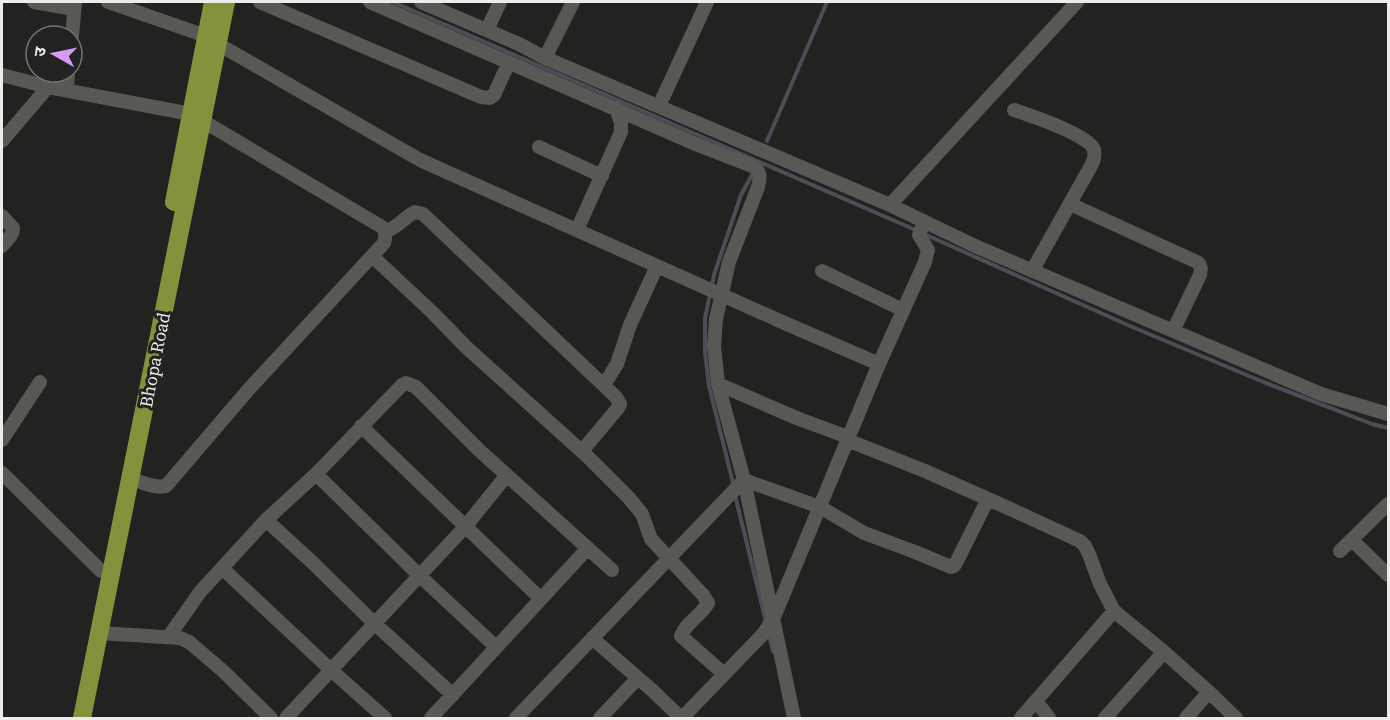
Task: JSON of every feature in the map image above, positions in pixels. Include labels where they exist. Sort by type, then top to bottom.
[{"type":"main road","name":"Bhopa Road","points":[[212,40],[213,2]]},
{"type":"main road","name":"Bhopa Road","points":[[82,718],[131,479],[212,40],[226,2]]},
{"type":"main road","name":"Bhopa Road","points":[[72,718],[197,117]]},
{"type":"street","points":[[34,2],[75,5],[73,24]]},
{"type":"street","points":[[108,2],[155,17],[212,40],[420,160],[879,364]]},
{"type":"street","points":[[260,2],[486,98],[494,95],[509,62]]},
{"type":"street","points":[[370,2],[758,170],[760,174],[758,187],[729,262],[712,290],[716,319],[714,346],[718,384],[738,486],[769,624],[794,718]]},
{"type":"street","points":[[421,2],[519,44],[545,58],[890,205],[921,228],[975,246],[1321,394],[1389,414]]},
{"type":"street","points":[[487,30],[500,2]]},
{"type":"street","points":[[545,58],[573,2]]},
{"type":"street","points":[[658,106],[707,2]]},
{"type":"street","points":[[890,205],[1077,2]]},
{"type":"street","points":[[2,75],[48,87],[197,117],[382,227],[385,232],[384,243],[249,389],[166,486],[154,486],[131,479]]},
{"type":"street","points":[[67,84],[67,90]]},
{"type":"street","points":[[2,141],[48,87]]},
{"type":"street","points":[[577,230],[621,132],[621,123],[616,108]]},
{"type":"street","points":[[1014,110],[1064,129],[1094,147],[1094,160],[1032,271]]},
{"type":"street","points":[[539,147],[602,176]]},
{"type":"street","points":[[1070,204],[1200,265],[1200,275],[1173,331]]},
{"type":"street","points":[[385,232],[395,228],[415,212],[423,214],[616,397],[620,404],[618,408],[582,451]]},
{"type":"street","points":[[2,216],[11,224],[13,232],[2,246]]},
{"type":"street","points":[[592,638],[682,718],[769,624],[879,364],[915,288],[928,254],[920,237],[921,228]]},
{"type":"street","points":[[372,256],[466,347],[582,451],[636,506],[645,521],[648,536],[708,603],[683,630],[681,636],[724,674]]},
{"type":"street","points":[[604,385],[617,364],[630,325],[657,266]]},
{"type":"street","points":[[822,271],[903,310]]},
{"type":"street","points":[[2,440],[40,382]]},
{"type":"street","points":[[169,636],[200,592],[266,520],[316,474],[406,383],[416,387],[480,451],[612,570]]},
{"type":"street","points":[[718,384],[925,471],[1080,541],[1089,554],[1100,584],[1114,611],[1164,652],[1236,718]]},
{"type":"street","points":[[361,426],[541,599]]},
{"type":"street","points":[[2,473],[101,571]]},
{"type":"street","points":[[316,474],[496,647]]},
{"type":"street","points":[[286,718],[465,527],[507,475]]},
{"type":"street","points":[[738,486],[820,507],[864,533],[951,567],[957,561],[988,499]]},
{"type":"street","points":[[516,718],[738,486]]},
{"type":"street","points":[[1340,552],[1389,504]]},
{"type":"street","points":[[266,520],[453,695]]},
{"type":"street","points":[[1352,540],[1389,575]]},
{"type":"street","points":[[431,718],[588,548]]},
{"type":"street","points":[[222,568],[385,718]]},
{"type":"street","points":[[1021,718],[1114,611]]},
{"type":"street","points":[[100,633],[169,636],[189,642],[272,718]]},
{"type":"street","points":[[1104,718],[1164,652]]},
{"type":"street","points":[[600,718],[638,678]]},
{"type":"street","points":[[1186,718],[1209,692]]},
{"type":"street","points":[[1036,701],[1049,718]]},
{"type":"waterway","points":[[393,2],[918,231]]},
{"type":"waterway","points":[[767,141],[827,2]]},
{"type":"waterway","points":[[734,487],[709,386],[705,352],[705,318],[714,275],[741,195],[754,171]]},
{"type":"waterway","points":[[924,234],[1130,326],[1261,381],[1372,424],[1388,428]]},
{"type":"waterway","points":[[735,495],[766,622]]},
{"type":"waterway","points":[[768,632],[773,651]]}]
